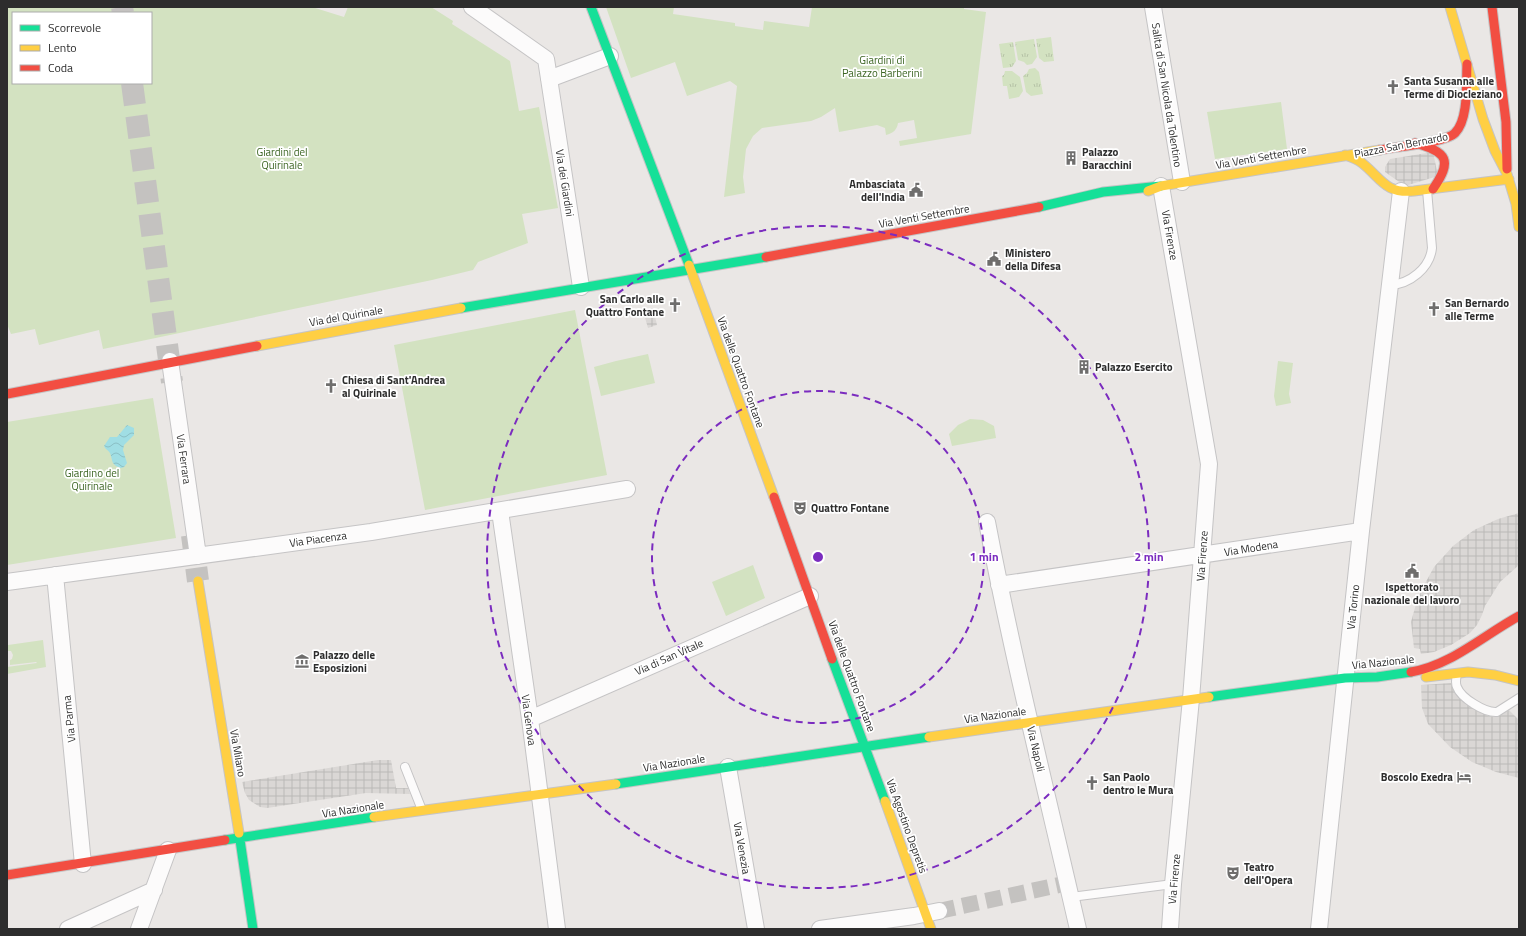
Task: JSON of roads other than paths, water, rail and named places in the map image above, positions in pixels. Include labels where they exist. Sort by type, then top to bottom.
[{"type":"street","name":"Via dei Giardini","points":[[472,7],[546,59],[581,287]]},
{"type":"street","name":"Via delle Quattro Fontane","points":[[591,7],[691,270],[865,746]]},
{"type":"street","name":"Salita di San Nicola da Tolentino","points":[[1153,7],[1182,182]]},
{"type":"street","points":[[1443,7],[1454,21]]},
{"type":"street","points":[[1450,7],[1490,140],[1508,176],[1516,204],[1519,227]]},
{"type":"street","points":[[1492,7],[1509,121],[1508,176]]},
{"type":"street","points":[[549,80],[610,56]]},
{"type":"street","name":"Piazza San Bernardo","points":[[1345,155],[1405,144],[1415,144],[1444,139],[1454,134],[1459,130],[1464,120],[1467,64]]},
{"type":"street","points":[[1377,178],[1382,162],[1392,150],[1405,144]]},
{"type":"street","points":[[1415,144],[1428,146],[1436,150],[1445,159],[1444,172],[1430,189]]},
{"type":"street","name":"Via Venti Settembre","points":[[1182,182],[1345,155]]},
{"type":"street","name":"Piazza San Bernardo","points":[[1345,155],[1363,162],[1377,178],[1387,186],[1401,191],[1475,183],[1508,176]]},
{"type":"street","points":[[1161,186],[1182,182]]},
{"type":"street","name":"Via Venti Settembre","points":[[691,270],[1048,206],[1088,194],[1132,187],[1161,186]]},
{"type":"street","name":"Via Firenze","points":[[1161,186],[1209,471],[1201,555],[1191,699],[1170,929]]},
{"type":"street","points":[[1390,285],[1401,191]]},
{"type":"street","name":"Via del Quirinale","points":[[7,394],[170,361],[581,287],[691,270]]},
{"type":"street","name":"Via Torino","points":[[1319,929],[1360,531],[1390,285]]},
{"type":"street","name":"Via Ferrara","points":[[170,361],[198,556]]},
{"type":"street","name":"Via Piacenza","points":[[7,582],[371,532],[627,489]]},
{"type":"street","name":"Via Genova","points":[[500,511],[530,720],[557,929]]},
{"type":"street","name":"Via Napoli","points":[[987,522],[999,585],[1066,888],[1078,929]]},
{"type":"street","name":"Via Modena","points":[[999,585],[1360,531]]},
{"type":"street","name":"Via Parma","points":[[55,575],[83,864]]},
{"type":"street","name":"Via Milano","points":[[198,581],[240,838],[253,929]]},
{"type":"street","name":"Via di San Vitale","points":[[530,720],[810,596]]},
{"type":"street","points":[[1424,670],[1437,666],[1519,616]]},
{"type":"street","points":[[1424,670],[1461,666],[1486,674],[1519,681]]},
{"type":"street","name":"Via Nazionale","points":[[7,875],[422,810],[539,795],[1191,699],[1345,678],[1377,677],[1424,670]]},
{"type":"street","name":"Via Agostino Depretis","points":[[865,746],[932,912],[932,929]]},
{"type":"street","name":"Via Venezia","points":[[728,767],[756,929]]},
{"type":"street","points":[[139,929],[168,850]]},
{"type":"street","points":[[68,929],[154,890]]},
{"type":"street","points":[[820,929],[932,912]]},
{"type":"lane","points":[[1390,285],[1400,284],[1408,279],[1426,266],[1432,255],[1430,189]]},
{"type":"lane","points":[[1471,645],[1461,666],[1456,682],[1458,689],[1468,699],[1483,709],[1493,712],[1497,712],[1519,698]]},
{"type":"lane","points":[[405,767],[422,810]]},
{"type":"lane","points":[[1066,888],[1173,884]]},
{"type":"water","points":[[127,425],[134,428],[134,435],[124,445],[123,450],[127,463],[121,468],[114,464],[110,453],[104,446],[110,437],[117,437]]},
{"type":"tunnel","points":[[122,7],[123,12]]},
{"type":"tunnel","points":[[132,84],[172,382]]},
{"type":"tunnel","points":[[192,535],[198,581]]},
{"type":"tunnel","points":[[939,911],[1059,885]]},
{"type":"place","name":"Santa Susanna alle Terme di Diocleziano","points":[[1393,87]]},
{"type":"place","name":"Palazzo Baracchini","points":[[1071,158]]},
{"type":"place","name":"Ambasciata dell'India","points":[[916,190]]},
{"type":"place","name":"Ministero della Difesa","points":[[994,259]]},
{"type":"place","name":"San Carlo alle Quattro Fontane","points":[[675,305]]},
{"type":"place","name":"San Bernardo alle Terme","points":[[1434,309]]},
{"type":"place","name":"Palazzo Esercito","points":[[1084,367]]},
{"type":"place","name":"Chiesa di Sant'Andrea al Quirinale","points":[[331,386]]},
{"type":"place","name":"Quattro Fontane","points":[[800,508]]},
{"type":"place","name":"Ispettorato nazionale del lavoro","points":[[1412,571]]},
{"type":"place","name":"Palazzo delle Esposizioni","points":[[302,661]]},
{"type":"place","name":"Boscolo Exedra","points":[[1464,777]]},
{"type":"place","name":"San Paolo dentro le Mura","points":[[1092,783]]},
{"type":"place","name":"Teatro dell'Opera","points":[[1233,873]]},
{"type":"park label","name":"Giardini di Palazzo Barberini","points":[[882,66]]},
{"type":"park label","name":"Giardini del Quirinale","points":[[282,158]]},
{"type":"park label","name":"Giardino del Quirinale","points":[[92,479]]}]
